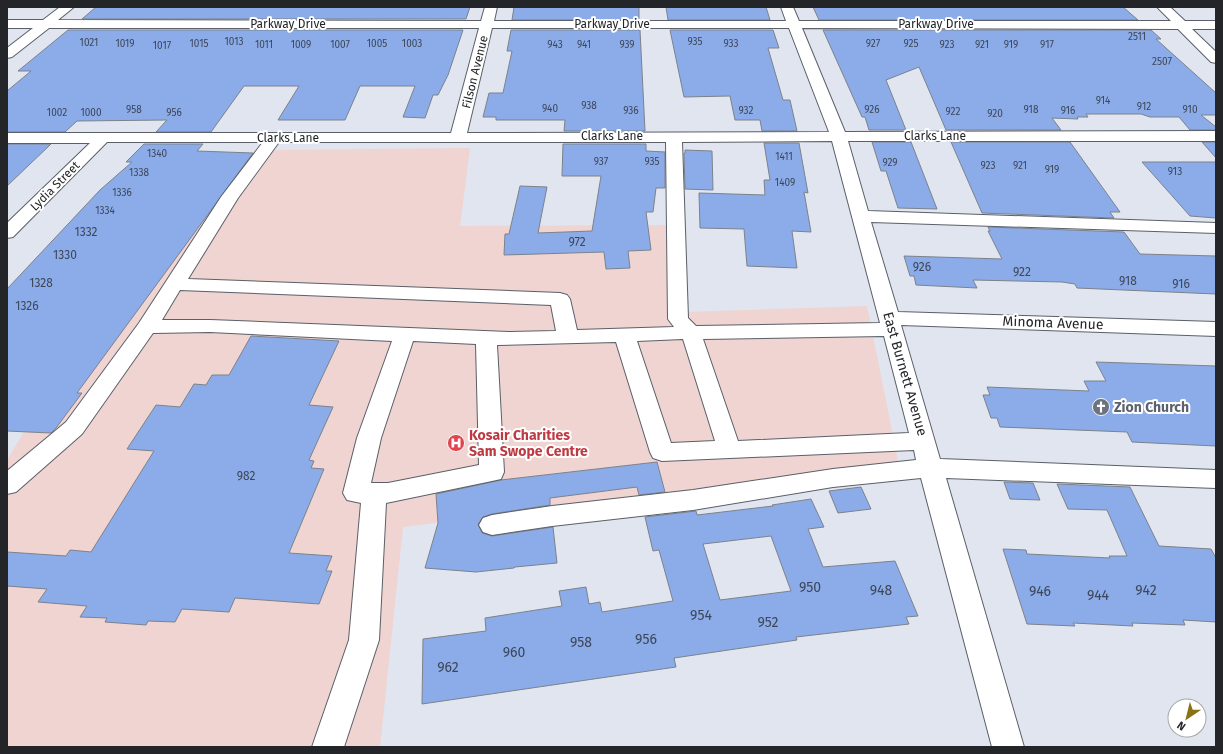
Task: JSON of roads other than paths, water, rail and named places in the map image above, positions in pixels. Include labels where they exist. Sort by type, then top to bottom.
[{"type":"street","points":[[9,52],[68,7]]},
{"type":"street","name":"Filson Avenue","points":[[458,137],[488,24],[491,7]]},
{"type":"street","name":"East Burnett Avenue","points":[[787,7],[839,137],[932,468],[1008,747]]},
{"type":"street","points":[[1163,7],[1216,59]]},
{"type":"street","name":"Parkway Drive","points":[[7,24],[1216,25]]},
{"type":"street","points":[[674,136],[678,319],[691,333],[729,449]]},
{"type":"street","name":"Clarks Lane","points":[[7,138],[1216,136]]},
{"type":"street","name":"Lydia Street","points":[[7,233],[103,138]]},
{"type":"street","points":[[8,484],[74,428],[147,327],[230,198],[274,138]]},
{"type":"street","points":[[861,216],[1216,228]]},
{"type":"street","points":[[176,284],[560,299],[568,338]]},
{"type":"street","name":"Minoma Avenue","points":[[147,327],[210,326],[509,339],[852,329],[891,323],[1216,329]]},
{"type":"street","points":[[405,334],[369,438],[356,493],[388,493],[492,472],[486,338]]},
{"type":"street","points":[[625,336],[662,452],[924,441]]},
{"type":"street","points":[[492,525],[552,516],[692,500],[833,478],[932,468],[1216,479]]},
{"type":"street","points":[[328,747],[364,640],[368,493]]},
{"type":"place","name":"Zion Church","points":[[1101,407]]},
{"type":"place","name":"Kosair Charities Sam Swope Centre","points":[[456,443]]}]
